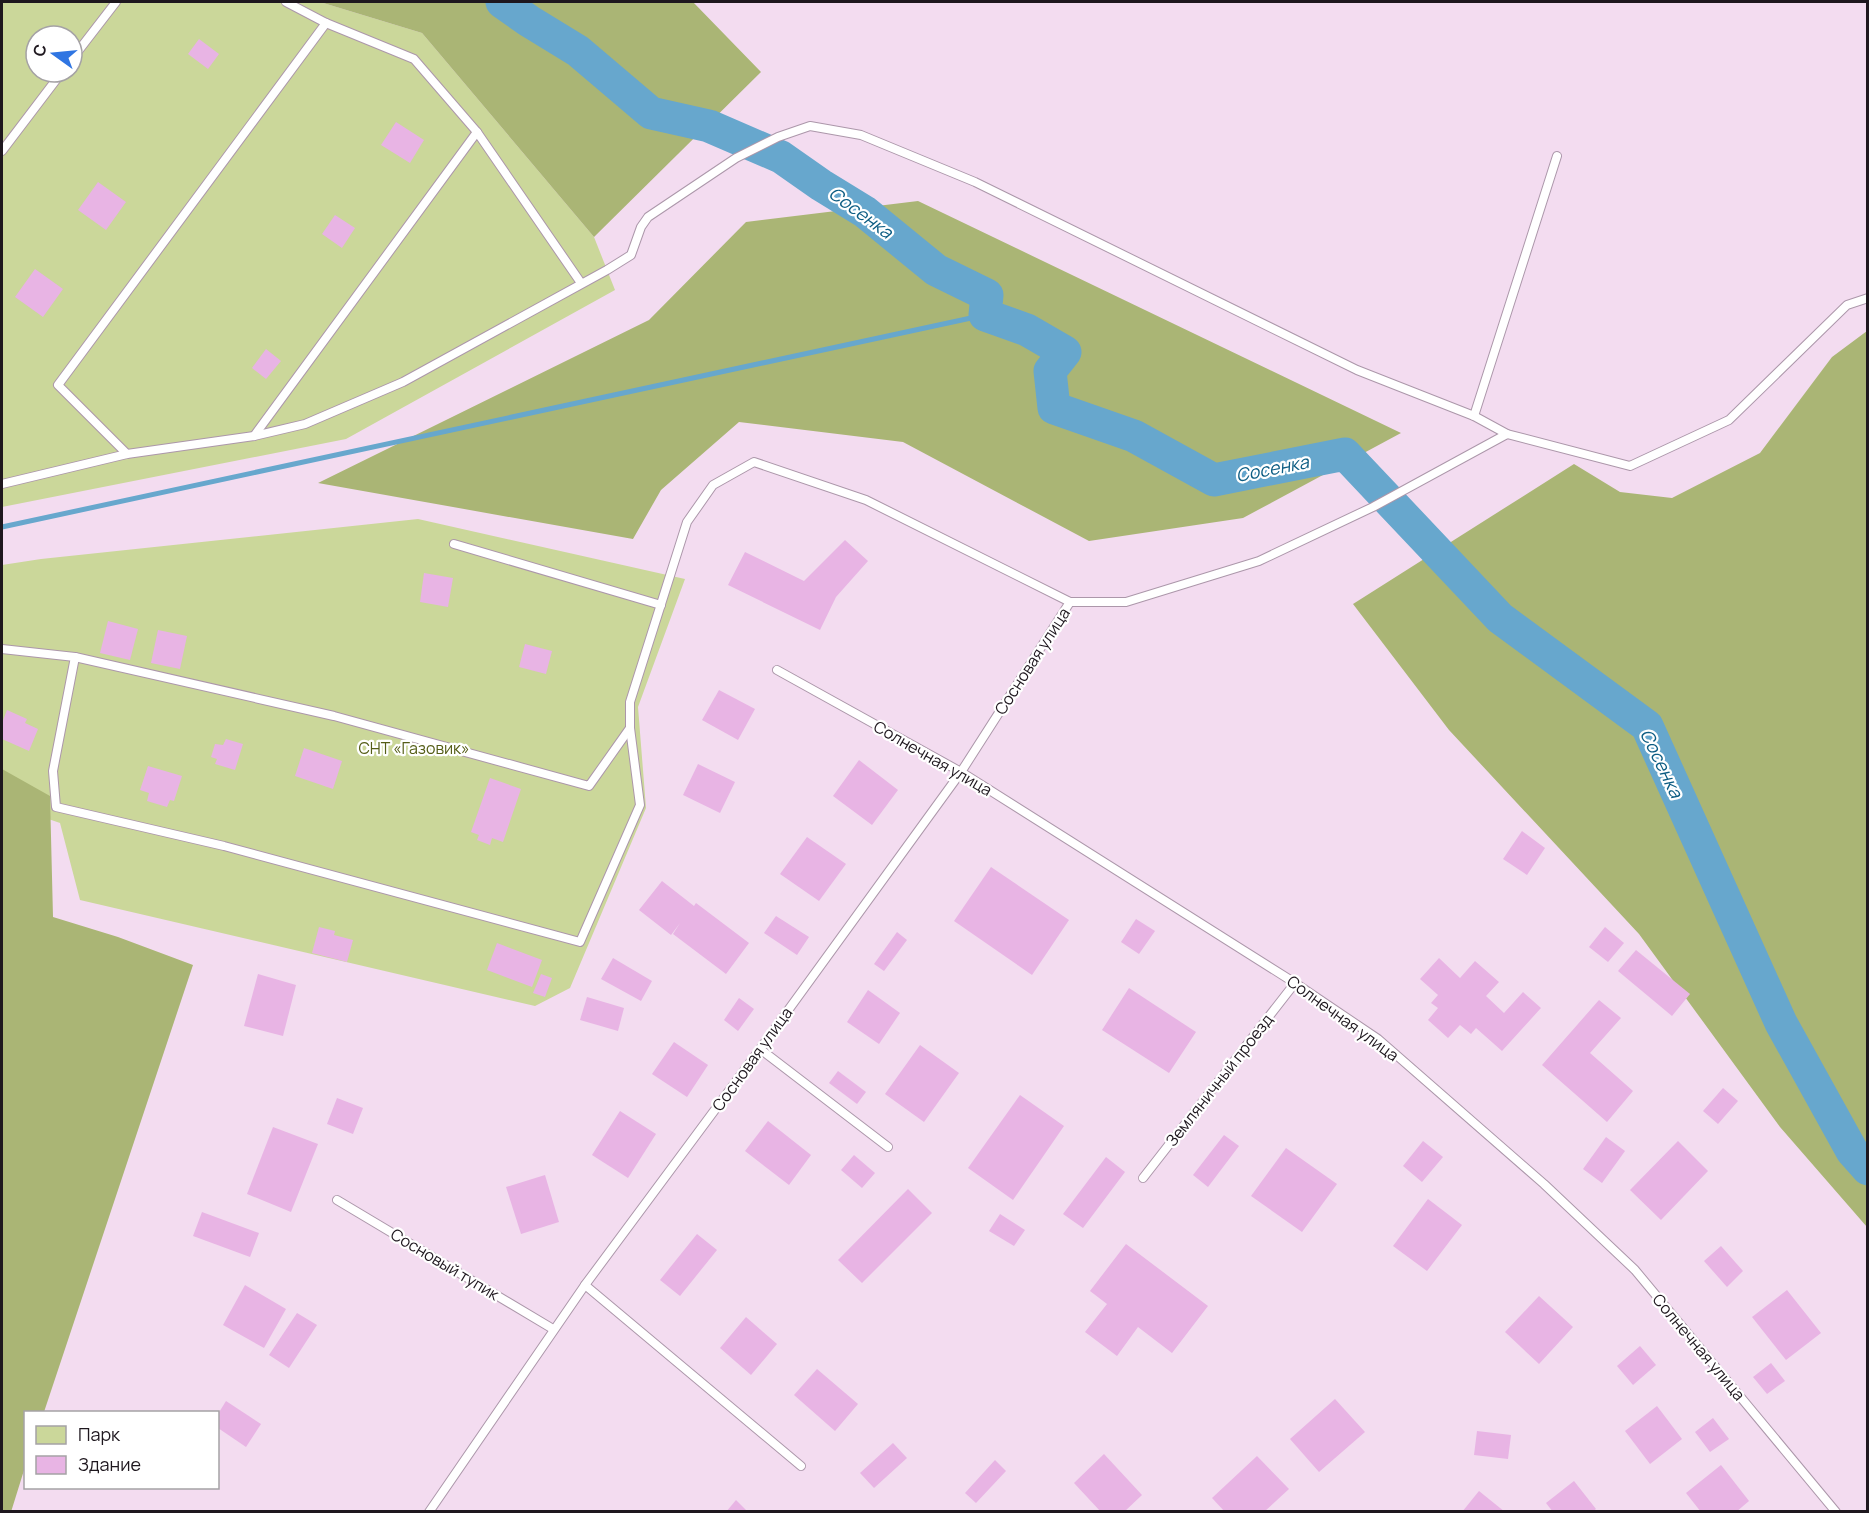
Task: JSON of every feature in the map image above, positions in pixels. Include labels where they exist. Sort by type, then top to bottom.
[{"type":"lane","points":[[84,43],[116,2]]},
{"type":"lane","points":[[286,2],[326,23],[414,59],[477,132],[581,283]]},
{"type":"lane","points":[[127,454],[58,385],[326,23]]},
{"type":"lane","points":[[2,151],[53,84]]},
{"type":"lane","points":[[2,484],[127,454],[254,436],[305,424],[403,382],[631,255],[641,227],[648,217],[736,158],[778,137],[810,126],[861,135],[975,182],[1357,370],[1474,416],[1507,434],[1630,466],[1729,420],[1847,305],[1868,298]]},
{"type":"lane","points":[[254,436],[477,132]]},
{"type":"lane","points":[[1474,416],[1557,156]]},
{"type":"lane","points":[[75,657],[53,771],[56,807],[224,846],[580,942],[639,805],[630,728],[630,702],[687,522],[713,485],[754,462],[866,500],[1070,602],[1126,602],[1259,561],[1373,507],[1507,434]]},
{"type":"lane","points":[[454,544],[661,605]]},
{"type":"lane","name":"Сосновая улица","points":[[429,1512],[553,1329],[760,1049],[960,772],[1070,602]]},
{"type":"lane","points":[[2,649],[75,657],[334,716],[589,786],[630,728]]},
{"type":"lane","name":"Солнечная улица","points":[[777,670],[960,772],[1295,983],[1378,1039],[1544,1184],[1635,1270],[1836,1511]]},
{"type":"lane","name":"Земляничный проезд","points":[[1143,1178],[1295,983]]},
{"type":"lane","points":[[760,1049],[888,1147]]},
{"type":"lane","name":"Сосновый тупик","points":[[337,1200],[553,1329]]},
{"type":"lane","points":[[585,1285],[801,1466]]},
{"type":"green space","points":[[2,2],[320,2],[422,33],[594,237],[615,290],[346,439],[2,507]]},
{"type":"green space","points":[[320,2],[693,2],[761,72],[594,237],[422,33]]},
{"type":"green space","points":[[918,201],[1401,433],[1243,518],[1089,541],[903,442],[739,422],[661,490],[633,539],[318,483],[649,320],[746,222]]},
{"type":"green space","points":[[1867,331],[1867,1227],[1780,1127],[1639,934],[1449,730],[1353,604],[1574,464],[1620,492],[1672,498],[1760,453],[1832,357]]},
{"type":"green space","name":"СНТ «Газовик»","points":[[418,519],[685,579],[638,707],[646,808],[570,988],[535,1006],[80,900],[60,823],[2,803],[2,565]]},
{"type":"green space","points":[[2,769],[50,796],[53,917],[118,937],[193,965],[44,1411],[24,1411],[24,1470],[11,1512],[2,1511]]},
{"type":"building","points":[[199,39],[219,54],[208,69],[188,54]]},
{"type":"building","points":[[396,122],[424,140],[410,163],[381,145]]},
{"type":"building","points":[[98,182],[126,202],[106,230],[78,210]]},
{"type":"building","points":[[335,215],[355,228],[342,248],[322,234]]},
{"type":"building","points":[[35,269],[63,289],[43,317],[15,297]]},
{"type":"building","points":[[266,349],[281,361],[266,379],[252,368]]},
{"type":"building","points":[[845,540],[868,561],[836,597],[820,630],[728,585],[745,552],[804,581]]},
{"type":"building","points":[[424,573],[453,578],[448,607],[420,602]]},
{"type":"building","points":[[108,621],[138,629],[130,660],[100,653]]},
{"type":"building","points":[[158,630],[187,636],[180,669],[151,663]]},
{"type":"building","points":[[525,644],[552,651],[546,674],[519,667]]},
{"type":"building","points":[[719,690],[755,709],[738,740],[702,720]]},
{"type":"building","points":[[7,710],[27,719],[25,723],[38,729],[29,751],[2,739],[2,723]]},
{"type":"building","points":[[226,739],[243,744],[235,770],[215,764],[217,759],[211,757],[215,744],[223,745]]},
{"type":"building","points":[[304,748],[342,761],[333,789],[295,776]]},
{"type":"building","points":[[859,760],[898,790],[872,825],[833,796]]},
{"type":"building","points":[[698,764],[735,782],[720,813],[683,795]]},
{"type":"building","points":[[148,766],[182,776],[174,801],[170,800],[167,807],[147,801],[149,793],[140,790]]},
{"type":"building","points":[[490,778],[521,789],[503,842],[492,838],[490,845],[477,840],[479,835],[471,832]]},
{"type":"building","points":[[1522,831],[1545,848],[1527,875],[1503,859]]},
{"type":"building","points":[[807,837],[846,864],[819,901],[780,874]]},
{"type":"building","points":[[991,867],[1069,920],[1032,975],[954,921]]},
{"type":"building","points":[[662,881],[694,906],[696,903],[749,943],[726,974],[673,934],[680,923],[671,935],[639,910]]},
{"type":"building","points":[[776,916],[809,937],[797,955],[764,933]]},
{"type":"building","points":[[1136,919],[1155,931],[1139,954],[1121,942]]},
{"type":"building","points":[[319,927],[335,931],[334,935],[353,940],[347,962],[312,953]]},
{"type":"building","points":[[1605,927],[1624,943],[1608,962],[1589,947]]},
{"type":"building","points":[[897,932],[907,940],[884,971],[874,964]]},
{"type":"building","points":[[497,943],[542,960],[532,987],[487,970]]},
{"type":"building","points":[[1636,950],[1690,994],[1672,1016],[1618,971]]},
{"type":"building","points":[[613,958],[652,981],[641,1001],[601,979]]},
{"type":"building","points":[[1439,958],[1460,978],[1475,961],[1499,982],[1486,996],[1504,1013],[1523,992],[1541,1008],[1502,1051],[1476,1028],[1471,1034],[1460,1025],[1448,1038],[1428,1020],[1438,1008],[1431,1003],[1438,995],[1420,979]]},
{"type":"building","points":[[258,974],[296,985],[283,1036],[244,1026]]},
{"type":"building","points":[[541,974],[552,978],[545,997],[533,993]]},
{"type":"building","points":[[1129,988],[1196,1032],[1169,1073],[1102,1030]]},
{"type":"building","points":[[868,990],[900,1013],[879,1044],[847,1022]]},
{"type":"building","points":[[587,997],[624,1008],[618,1031],[580,1020]]},
{"type":"building","points":[[739,998],[754,1009],[738,1031],[724,1020]]},
{"type":"building","points":[[1599,1000],[1621,1018],[1590,1053],[1633,1091],[1607,1122],[1542,1065]]},
{"type":"building","points":[[674,1042],[708,1065],[687,1097],[652,1074]]},
{"type":"building","points":[[920,1045],[959,1073],[924,1122],[885,1094]]},
{"type":"building","points":[[838,1071],[866,1092],[857,1104],[829,1083]]},
{"type":"building","points":[[1723,1088],[1738,1101],[1718,1124],[1703,1111]]},
{"type":"building","points":[[1020,1095],[1064,1126],[1013,1200],[968,1168]]},
{"type":"building","points":[[337,1098],[363,1108],[353,1134],[327,1124]]},
{"type":"building","points":[[620,1111],[656,1134],[628,1178],[592,1155]]},
{"type":"building","points":[[768,1121],[811,1155],[789,1185],[745,1151]]},
{"type":"building","points":[[273,1127],[318,1144],[291,1212],[247,1194]]},
{"type":"building","points":[[1224,1135],[1239,1146],[1208,1187],[1193,1175]]},
{"type":"building","points":[[1606,1137],[1625,1151],[1602,1183],[1583,1169]]},
{"type":"building","points":[[1423,1141],[1443,1157],[1422,1182],[1403,1166]]},
{"type":"building","points":[[1678,1141],[1708,1171],[1661,1220],[1630,1190]]},
{"type":"building","points":[[1286,1148],[1337,1184],[1302,1232],[1251,1196]]},
{"type":"building","points":[[854,1155],[875,1173],[862,1188],[841,1170]]},
{"type":"building","points":[[1106,1157],[1125,1172],[1083,1228],[1063,1214]]},
{"type":"building","points":[[545,1175],[559,1222],[521,1234],[506,1187]]},
{"type":"building","points":[[908,1189],[932,1213],[862,1283],[838,1260]]},
{"type":"building","points":[[1428,1199],[1462,1225],[1427,1271],[1393,1246]]},
{"type":"building","points":[[202,1212],[259,1233],[250,1257],[193,1236]]},
{"type":"building","points":[[1000,1214],[1025,1230],[1014,1246],[989,1231]]},
{"type":"building","points":[[697,1234],[717,1250],[680,1296],[660,1280]]},
{"type":"building","points":[[1126,1244],[1208,1306],[1172,1353],[1138,1327],[1117,1356],[1085,1332],[1107,1304],[1090,1291]]},
{"type":"building","points":[[1721,1246],[1743,1271],[1727,1287],[1704,1261]]},
{"type":"building","points":[[245,1285],[286,1309],[264,1348],[223,1325]]},
{"type":"building","points":[[1787,1290],[1821,1333],[1786,1360],[1752,1317]]},
{"type":"building","points":[[1539,1296],[1573,1327],[1539,1364],[1505,1332]]},
{"type":"building","points":[[297,1313],[317,1325],[289,1368],[269,1355]]},
{"type":"building","points":[[746,1317],[777,1344],[751,1375],[720,1348]]},
{"type":"building","points":[[1640,1346],[1656,1365],[1633,1385],[1617,1366]]},
{"type":"building","points":[[1771,1363],[1785,1381],[1767,1394],[1753,1377]]},
{"type":"building","points":[[817,1369],[858,1404],[835,1431],[794,1395]]},
{"type":"building","points":[[1335,1399],[1365,1432],[1319,1472],[1290,1439]]},
{"type":"building","points":[[226,1401],[261,1424],[246,1447],[219,1429],[219,1412]]},
{"type":"building","points":[[1657,1406],[1682,1439],[1650,1464],[1625,1431]]},
{"type":"building","points":[[1713,1418],[1729,1439],[1710,1452],[1695,1432]]},
{"type":"building","points":[[1477,1431],[1511,1435],[1508,1459],[1474,1455]]},
{"type":"building","points":[[893,1443],[907,1458],[874,1488],[860,1473]]},
{"type":"building","points":[[1104,1454],[1142,1495],[1124,1512],[1101,1512],[1074,1483]]},
{"type":"building","points":[[1257,1456],[1289,1489],[1264,1512],[1225,1512],[1212,1498]]},
{"type":"building","points":[[995,1460],[1006,1471],[976,1503],[965,1493]]},
{"type":"building","points":[[1721,1465],[1749,1501],[1736,1512],[1701,1512],[1686,1493]]},
{"type":"building","points":[[1574,1481],[1596,1509],[1592,1512],[1553,1512],[1546,1503]]},
{"type":"building","points":[[1479,1491],[1505,1512],[1462,1512]]},
{"type":"building","points":[[736,1500],[748,1512],[726,1512]]},
{"type":"waterway","name":"Сосенка","points":[[502,2],[578,51],[651,113],[709,126],[781,157],[865,212],[936,270],[987,295],[985,315],[1027,330],[1065,352],[1050,371],[1054,408],[1134,436],[1214,480],[1345,454],[1500,618],[1647,726],[1781,1023],[1852,1151],[1868,1169]]},
{"type":"waterway","points":[[2,527],[985,315]]}]
